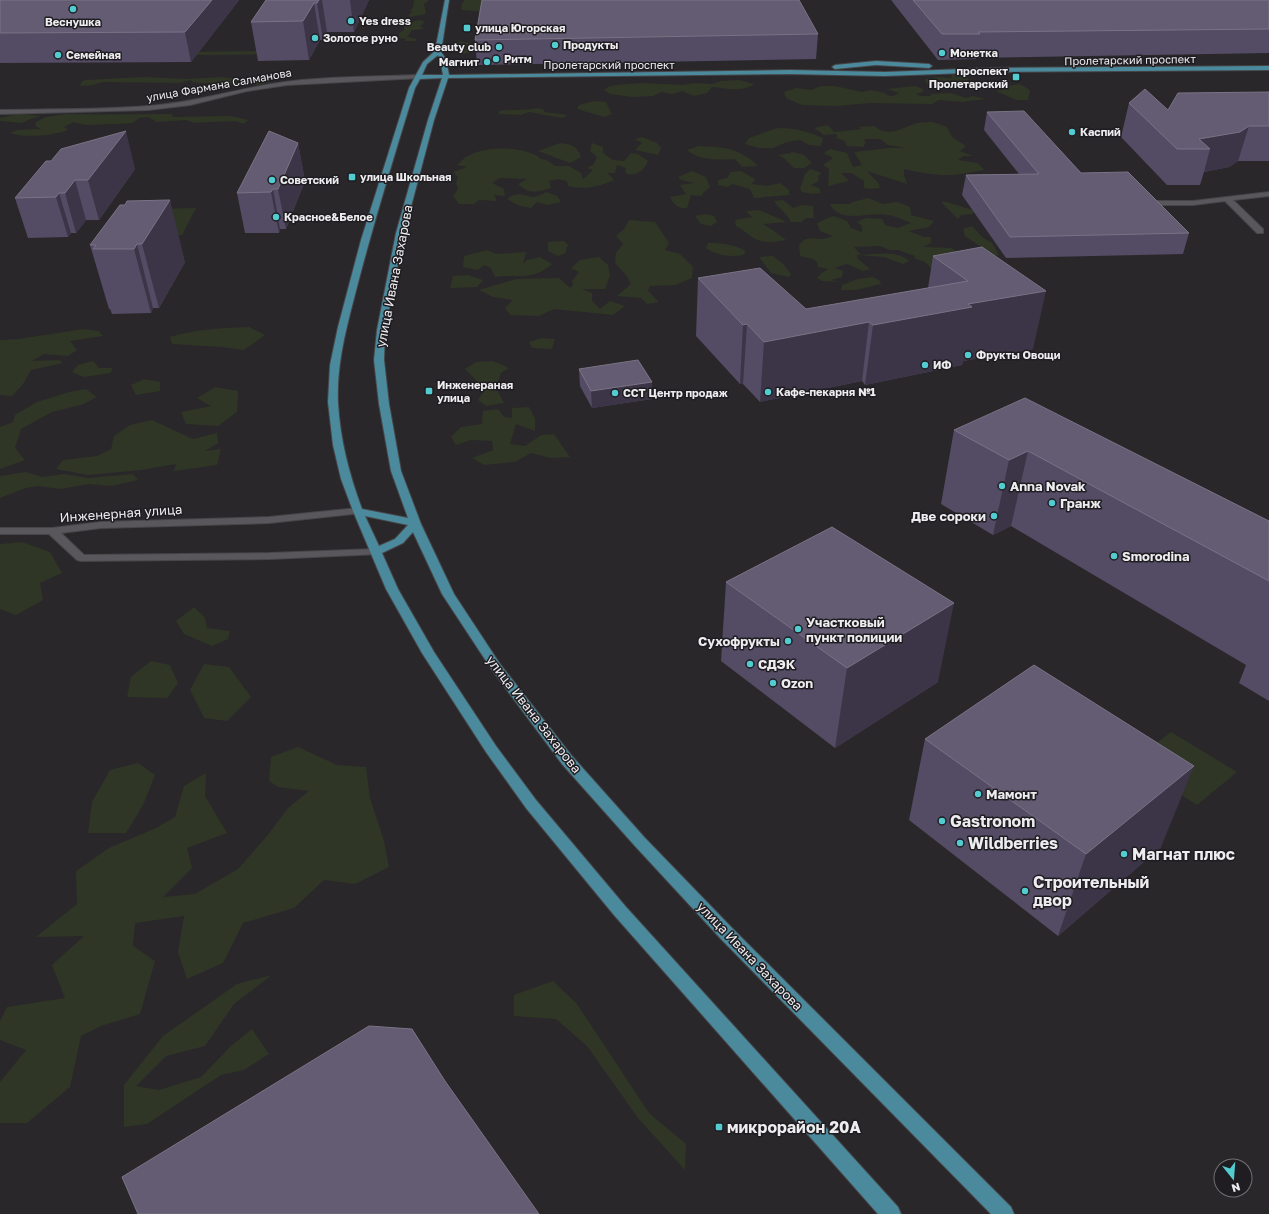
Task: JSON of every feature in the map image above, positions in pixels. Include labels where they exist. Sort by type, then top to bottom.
[{"type":"main road","points":[[447,0],[438,52],[425,62],[412,88],[365,240],[342,327],[335,365],[333,402],[338,445],[346,479],[358,512],[392,589],[428,653],[491,749],[531,804],[620,911],[891,1214]]},
{"type":"main road","points":[[438,52],[444,58],[446,76]]},
{"type":"main road","points":[[885,63],[897,68],[893,73],[885,74]]},
{"type":"main road","name":"Пролетарский проспект","points":[[800,72],[860,64],[885,63],[992,70]]},
{"type":"main road","points":[[860,64],[857,69],[864,73],[871,74]]},
{"type":"main road","name":"Пролетарский проспект","points":[[418,77],[800,72],[885,74],[992,70],[1269,68]]},
{"type":"main road","name":"улица Ивана Захарова","points":[[446,76],[429,128],[400,233],[382,330],[379,360],[384,404],[396,471],[415,524],[452,600],[496,667],[567,760],[640,842],[727,934],[1004,1214]]},
{"type":"main road","points":[[358,512],[387,516],[415,524],[399,540],[376,552]]},
{"type":"street","name":"улица Фармана Салманова","points":[[0,112],[148,108],[190,103],[247,89],[287,83],[418,77]]},
{"type":"street","points":[[1154,203],[1193,203],[1269,194]]},
{"type":"street","points":[[1228,199],[1260,231]]},
{"type":"street","name":"Инженерная улица","points":[[52,531],[109,525],[269,520],[358,512]]},
{"type":"street","points":[[0,531],[52,531]]},
{"type":"street","name":"Инженерная улица","points":[[52,531],[81,558],[270,556],[376,552]]},
{"type":"green space","points":[[414,0],[429,0],[424,4],[426,14],[411,17],[408,16],[412,12],[410,10],[413,8]]},
{"type":"green space","points":[[465,0],[488,0],[486,12],[462,10],[461,5]]},
{"type":"green space","points":[[419,20],[425,22],[420,26],[424,29],[412,30],[407,37],[417,39],[416,41],[404,41],[407,39],[399,38],[399,33],[404,30],[405,25]]},
{"type":"green space","points":[[460,41],[474,46],[472,52],[461,54],[454,52],[451,44]]},
{"type":"green space","points":[[315,50],[312,54],[118,56],[121,53]]},
{"type":"green space","points":[[952,75],[963,75],[970,80],[952,89],[935,87],[926,83],[925,79],[936,77],[951,78]]},
{"type":"green space","points":[[146,77],[187,79],[220,77],[273,82],[256,85],[201,83],[192,82],[191,80],[179,83],[102,82],[93,85],[80,86],[82,81],[86,80]]},
{"type":"green space","points":[[739,80],[754,84],[750,87],[739,89],[712,87],[707,93],[694,96],[682,91],[672,94],[661,92],[653,96],[632,97],[610,94],[604,90],[610,86],[626,84],[712,84],[721,81]]},
{"type":"green space","points":[[1020,84],[1030,90],[1028,100],[1016,100],[996,91],[1007,86]]},
{"type":"green space","points":[[821,86],[835,86],[862,92],[870,90],[893,96],[899,93],[887,89],[915,86],[923,89],[923,92],[916,94],[920,96],[951,93],[966,98],[973,96],[986,99],[962,102],[939,100],[932,104],[870,103],[836,106],[802,105],[786,98],[784,92],[796,88],[811,90]]},
{"type":"green space","points":[[594,101],[606,102],[612,114],[604,117],[577,109],[579,105]]},
{"type":"green space","points":[[538,108],[545,110],[543,112],[568,115],[562,118],[529,112],[521,115],[499,114],[499,111]]},
{"type":"green space","points":[[19,114],[41,116],[22,123],[0,121],[0,118]]},
{"type":"green space","points":[[66,114],[172,114],[173,117],[231,116],[248,120],[244,124],[235,121],[194,123],[186,120],[157,122],[148,117],[139,118],[133,123],[85,125],[73,122],[64,127],[68,130],[47,135],[31,136],[10,133],[18,130],[41,129],[35,126],[36,122],[46,117]]},
{"type":"green space","points":[[933,122],[947,127],[952,137],[966,146],[960,151],[973,156],[963,156],[958,160],[978,163],[984,170],[941,175],[904,169],[907,184],[867,171],[879,184],[880,188],[870,189],[864,188],[864,181],[851,173],[841,173],[849,181],[828,186],[829,169],[823,165],[833,158],[824,153],[830,149],[847,153],[853,167],[862,165],[854,152],[889,148],[906,148],[888,145],[880,139],[863,139],[866,142],[863,147],[846,146],[845,141],[836,138],[837,134],[824,135],[814,128],[828,125],[834,132],[862,129],[858,127],[874,126],[879,130],[890,132],[917,123]]},
{"type":"green space","points":[[777,128],[795,129],[823,138],[821,146],[809,145],[800,140],[787,142],[773,148],[759,148],[745,144],[749,138]]},
{"type":"green space","points":[[642,137],[657,143],[661,148],[658,155],[635,150],[642,143],[635,139]]},
{"type":"green space","points":[[560,143],[573,146],[578,150],[581,157],[570,163],[538,151]]},
{"type":"green space","points":[[592,143],[603,147],[603,153],[613,160],[624,161],[631,153],[638,154],[648,161],[647,164],[636,174],[625,173],[626,168],[617,165],[615,173],[608,173],[614,180],[591,187],[580,188],[568,186],[567,181],[558,179],[549,181],[551,188],[534,192],[526,190],[518,184],[527,179],[500,178],[492,183],[504,189],[505,196],[494,195],[497,201],[479,200],[474,204],[459,204],[453,196],[458,189],[456,183],[458,177],[453,172],[467,167],[457,165],[466,157],[479,151],[508,149],[527,152],[541,159],[547,160],[555,166],[569,166],[581,173],[583,179],[593,170],[587,168],[594,164],[597,157],[590,151]]},
{"type":"green space","points":[[699,146],[723,148],[738,152],[745,155],[758,166],[742,167],[735,159],[704,158],[692,154],[687,150]]},
{"type":"green space","points":[[789,151],[804,155],[812,163],[804,168],[794,168],[785,159],[778,155],[792,153]]},
{"type":"green space","points":[[810,169],[822,173],[818,176],[819,181],[811,185],[819,188],[821,193],[812,194],[802,192],[800,189],[805,174]]},
{"type":"green space","points":[[692,171],[706,177],[710,187],[703,193],[702,196],[691,195],[687,208],[679,207],[670,197],[686,194],[680,185],[694,183],[681,180],[678,177]]},
{"type":"green space","points":[[741,171],[755,179],[752,184],[767,186],[780,183],[789,190],[789,195],[754,198],[750,189],[732,184],[728,187],[718,185],[718,180],[727,178],[731,172]]},
{"type":"green space","points":[[546,192],[557,196],[561,202],[547,205],[537,202],[531,208],[517,205],[507,199],[517,194],[533,197]]},
{"type":"green space","points":[[868,198],[883,204],[897,202],[910,207],[911,215],[934,221],[929,227],[909,231],[924,237],[931,237],[931,243],[923,247],[951,248],[962,254],[937,274],[925,262],[914,258],[915,256],[898,250],[890,250],[880,246],[854,247],[861,255],[892,254],[899,255],[909,261],[903,264],[884,257],[857,255],[858,259],[870,269],[863,271],[847,264],[834,268],[843,271],[842,277],[831,280],[840,282],[822,281],[817,278],[828,269],[818,267],[817,262],[813,259],[800,256],[799,245],[808,239],[822,239],[833,236],[820,231],[817,223],[833,216],[847,221],[851,228],[862,232],[862,226],[857,222],[866,218],[882,219],[885,225],[898,228],[911,223],[897,217],[880,214],[848,216],[835,210],[830,204],[849,204]]},
{"type":"green space","points":[[783,200],[793,208],[802,205],[813,206],[814,218],[806,218],[801,222],[791,222],[774,201]]},
{"type":"green space","points":[[943,201],[973,210],[973,214],[961,215],[958,219],[942,203]]},
{"type":"green space","points":[[196,208],[182,235],[136,236],[151,209]]},
{"type":"green space","points":[[759,210],[787,222],[763,224],[786,240],[773,242],[760,241],[736,226],[735,220],[752,217],[746,211]]},
{"type":"green space","points":[[705,214],[714,216],[717,222],[711,226],[701,224],[695,216]]},
{"type":"green space","points":[[629,220],[655,222],[669,243],[665,250],[680,254],[693,267],[692,278],[675,285],[650,286],[648,291],[659,302],[647,304],[641,298],[617,296],[631,284],[626,275],[615,263],[616,253],[623,244],[616,236],[624,229]]},
{"type":"green space","points":[[972,226],[982,237],[992,243],[999,255],[985,258],[974,255],[981,247],[965,236],[963,229]]},
{"type":"green space","points":[[564,241],[568,245],[565,253],[558,256],[548,251],[548,242]]},
{"type":"green space","points":[[708,243],[727,244],[746,251],[743,255],[724,255],[715,253],[706,248]]},
{"type":"green space","points":[[487,250],[496,254],[526,252],[523,264],[527,260],[540,257],[552,264],[538,273],[525,276],[495,277],[491,268],[484,265],[478,270],[463,267],[464,256]]},
{"type":"green space","points":[[773,256],[783,264],[791,274],[789,277],[771,273],[759,257]]},
{"type":"green space","points":[[599,257],[608,265],[610,275],[605,289],[582,289],[592,293],[592,301],[600,309],[610,301],[625,306],[613,315],[554,309],[539,316],[510,315],[505,308],[513,300],[493,297],[479,290],[516,279],[559,278],[570,288],[573,285],[572,281],[579,272],[571,268],[580,260]]},
{"type":"green space","points":[[468,275],[483,280],[477,287],[450,288],[453,276]]},
{"type":"green space","points":[[873,277],[880,281],[881,284],[856,290],[841,290],[842,285],[858,279]]},
{"type":"green space","points":[[249,327],[265,335],[244,350],[172,344],[170,337],[219,328]]},
{"type":"green space","points":[[83,329],[99,331],[103,336],[70,341],[77,350],[68,356],[44,354],[32,361],[59,360],[63,363],[31,370],[23,384],[12,396],[0,395],[0,340],[19,339]]},
{"type":"green space","points":[[542,338],[555,339],[552,349],[532,348],[529,342]]},
{"type":"green space","points":[[93,361],[99,368],[113,368],[110,373],[84,377],[72,372],[78,365]]},
{"type":"green space","points":[[493,361],[509,368],[501,373],[496,388],[504,403],[486,406],[478,400],[485,389],[465,369],[476,362]]},
{"type":"green space","points":[[144,379],[160,382],[160,391],[136,395],[131,385]]},
{"type":"green space","points":[[215,387],[238,391],[237,412],[218,426],[186,424],[181,412],[211,406],[197,398]]},
{"type":"green space","points":[[86,389],[97,397],[81,405],[52,412],[21,429],[15,448],[25,460],[0,469],[0,427],[13,422],[15,415],[37,402],[69,392]]},
{"type":"green space","points":[[529,407],[535,418],[535,431],[516,424],[510,444],[525,446],[541,435],[554,434],[570,457],[551,458],[531,453],[515,462],[484,465],[472,458],[493,450],[492,441],[471,440],[456,445],[451,437],[461,427],[482,424],[483,411],[498,409],[504,417],[512,418],[512,408]]},
{"type":"green space","points":[[152,420],[193,439],[217,433],[218,443],[205,451],[221,449],[217,465],[174,471],[176,464],[141,470],[88,475],[56,469],[63,460],[97,456],[111,449],[114,436],[130,425]]},
{"type":"green space","points":[[26,472],[42,477],[64,474],[89,478],[133,474],[138,480],[111,486],[88,484],[61,489],[38,486],[26,488],[0,498],[0,476]]},
{"type":"green space","points":[[22,542],[50,552],[62,573],[40,583],[43,600],[16,615],[0,609],[0,544]]},
{"type":"green space","points":[[194,607],[205,618],[207,628],[230,631],[228,639],[212,646],[184,634],[176,621]]},
{"type":"green space","points":[[151,661],[170,665],[178,683],[167,698],[127,697],[131,677]]},
{"type":"green space","points":[[204,664],[229,667],[251,697],[227,721],[204,718],[190,690]]},
{"type":"green space","points":[[1171,732],[1237,772],[1197,805],[1131,763]]},
{"type":"green space","points":[[298,747],[337,765],[366,767],[370,798],[384,841],[389,867],[355,884],[324,880],[294,908],[243,923],[223,963],[187,979],[178,952],[184,916],[135,923],[133,946],[155,961],[140,1014],[101,1026],[81,1036],[70,1087],[27,1123],[0,1123],[0,1082],[26,1050],[0,1040],[0,1021],[7,1007],[65,998],[52,965],[84,936],[36,937],[77,904],[76,871],[109,848],[156,828],[175,817],[184,786],[206,773],[205,796],[227,833],[187,848],[192,868],[163,897],[195,894],[238,869],[267,836],[288,808],[309,791],[278,787],[269,781],[271,757]]},
{"type":"green space","points":[[138,763],[155,775],[143,805],[126,833],[88,833],[92,802],[110,770]]},
{"type":"green space","points":[[272,975],[234,1004],[205,1046],[166,1056],[136,1086],[159,1090],[201,1077],[231,1046],[252,1029],[269,1054],[244,1070],[221,1075],[147,1124],[124,1127],[124,1085],[163,1036],[237,984]]},
{"type":"green space","points":[[553,981],[577,1004],[649,1113],[686,1144],[685,1170],[638,1118],[587,1046],[556,1019],[514,1016],[514,995]]},
{"type":"building","points":[[0,0],[212,0],[185,32],[0,33]]},
{"type":"building","points":[[266,0],[319,0],[317,3],[314,3],[303,21],[251,22]]},
{"type":"building","points":[[482,0],[799,0],[818,34],[475,40]]},
{"type":"building","points":[[913,0],[1269,0],[1269,29],[978,32],[980,34],[942,34]]},
{"type":"building","points":[[1145,89],[1168,110],[1178,93],[1269,92],[1269,126],[1249,126],[1240,132],[1199,139],[1210,149],[1177,149],[1129,103]]},
{"type":"building","points":[[1024,111],[1081,173],[1128,172],[1189,233],[1010,237],[966,175],[1039,174],[987,112]]},
{"type":"building","points":[[126,131],[88,180],[75,180],[65,193],[59,193],[56,197],[15,198],[46,161],[51,161],[61,149]]},
{"type":"building","points":[[269,131],[298,143],[278,189],[273,189],[271,192],[237,193]]},
{"type":"building","points":[[170,200],[142,244],[137,244],[134,249],[93,249],[96,245],[90,245],[120,205],[125,205],[127,201]]},
{"type":"building","points":[[982,247],[1046,291],[968,304],[972,307],[873,325],[869,322],[764,342],[747,324],[743,325],[698,278],[760,268],[806,309],[968,281],[933,256]]},
{"type":"building","points":[[638,360],[652,382],[591,391],[579,369]]},
{"type":"building","points":[[1025,398],[1269,521],[1269,581],[1028,451],[1009,460],[954,430]]},
{"type":"building","points":[[832,527],[954,603],[847,668],[726,582]]},
{"type":"building","points":[[1034,665],[1194,766],[1086,854],[925,739]]},
{"type":"building","points":[[369,1026],[412,1029],[445,1081],[539,1214],[138,1214],[122,1177]]},
{"type":"place","name":"Веснушка","points":[[73,9]]},
{"type":"place","name":"Yes dress","points":[[351,21]]},
{"type":"place","name":"улица Югорская","points":[[467,28]]},
{"type":"place","name":"Золотое руно","points":[[315,38]]},
{"type":"place","name":"Продукты","points":[[555,45]]},
{"type":"place","name":"Beauty club","points":[[499,47]]},
{"type":"place","name":"Монетка","points":[[942,53]]},
{"type":"place","name":"Семейная","points":[[58,55]]},
{"type":"place","name":"Ритм","points":[[496,59]]},
{"type":"place","name":"Магнит","points":[[487,62]]},
{"type":"place","name":"проспект Пролетарский","points":[[1016,77]]},
{"type":"place","name":"Каспий","points":[[1072,132]]},
{"type":"place","name":"улица Школьная","points":[[352,177]]},
{"type":"place","name":"Советский","points":[[272,180]]},
{"type":"place","name":"Красное&Белое","points":[[276,217]]},
{"type":"place","name":"Фрукты Овощи","points":[[968,355]]},
{"type":"place","name":"ИФ","points":[[925,365]]},
{"type":"place","name":"Инженераная улица","points":[[429,391]]},
{"type":"place","name":"Кафе-пекарня №1","points":[[768,392]]},
{"type":"place","name":"CCТ Центр продаж","points":[[615,393]]},
{"type":"place","name":"Anna Novak","points":[[1002,486]]},
{"type":"place","name":"Гранж","points":[[1052,503]]},
{"type":"place","name":"Две сороки","points":[[994,516]]},
{"type":"place","name":"Smorodina","points":[[1114,556]]},
{"type":"place","name":"Участковый пункт полиции","points":[[798,629]]},
{"type":"place","name":"Сухофрукты","points":[[788,641]]},
{"type":"place","name":"СДЭК","points":[[750,664]]},
{"type":"place","name":"Ozon","points":[[773,683]]},
{"type":"place","name":"Мамонт","points":[[978,794]]},
{"type":"place","name":"Gastronom","points":[[942,821]]},
{"type":"place","name":"Wildberries","points":[[960,843]]},
{"type":"place","name":"Магнат плюс","points":[[1124,854]]},
{"type":"place","name":"Строительный двор","points":[[1025,891]]},
{"type":"place","name":"микрорайон 20А","points":[[719,1127]]}]
